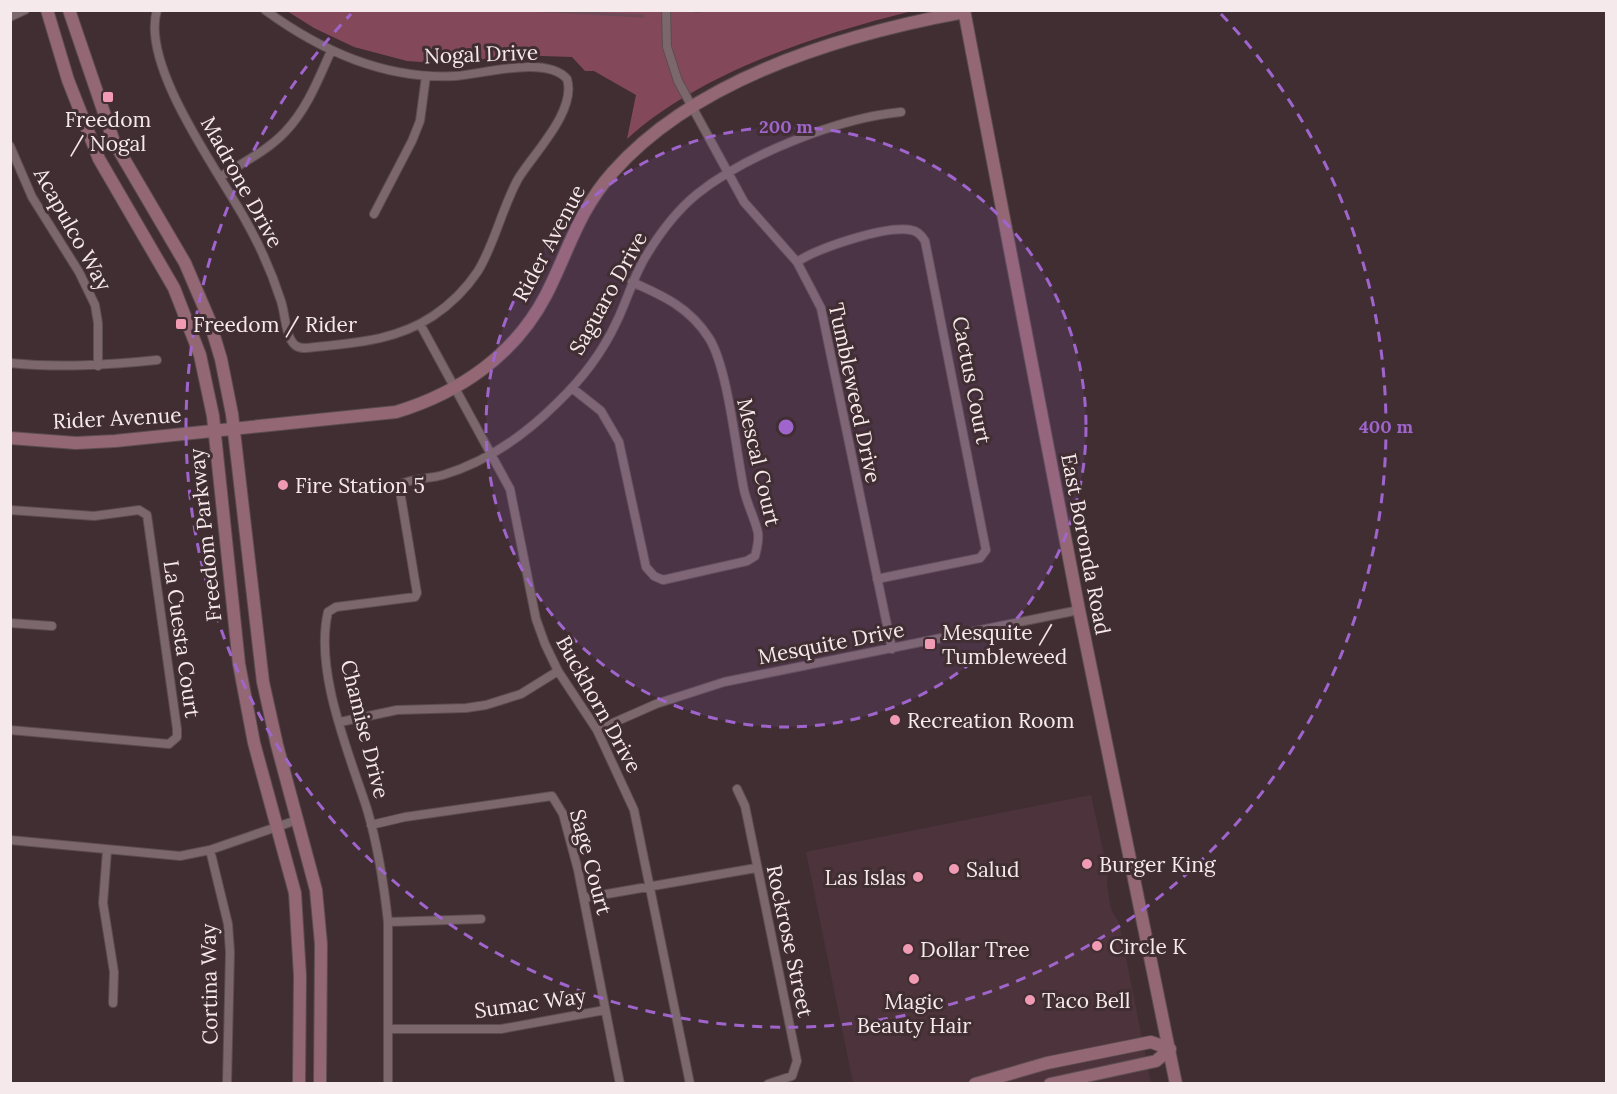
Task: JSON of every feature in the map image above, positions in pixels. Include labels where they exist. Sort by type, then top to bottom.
[{"type":"main road","name":"Freedom Parkway","points":[[47,10],[68,80],[99,159],[174,288],[200,355],[214,431],[239,664],[254,743],[295,893],[299,934],[299,1083]]},
{"type":"main road","name":"Freedom Parkway","points":[[69,10],[114,142],[185,263],[203,302],[221,359],[234,429],[257,649],[268,712],[316,890],[319,916],[320,1083]]},
{"type":"main road","name":"Rider Avenue","points":[[10,438],[76,443],[396,412],[421,404],[455,388],[498,357],[535,313],[552,283],[575,228],[613,172],[650,135],[692,107],[758,74],[819,50],[899,26],[964,11]]},
{"type":"main road","name":"East Boronda Road","points":[[964,11],[1079,610],[1176,1083]]},
{"type":"main road","points":[[975,1083],[1047,1063],[1151,1042],[1170,1049],[1156,1061],[1050,1083]]},
{"type":"street","points":[[10,17],[26,10]]},
{"type":"street","name":"Madrone Drive","points":[[157,10],[154,24],[156,39],[171,87],[187,123],[246,220],[266,261],[283,307],[289,336],[296,346],[306,348],[380,340],[420,324],[455,298],[477,272],[515,186],[558,122],[565,103],[567,80]]},
{"type":"street","name":"Nogal Drive","points":[[265,10],[294,31],[331,51],[379,68],[426,76],[459,76],[521,68],[559,73],[567,80]]},
{"type":"street","name":"Tumbleweed Drive","points":[[666,10],[665,34],[670,59],[692,107],[744,202],[797,262],[814,292],[826,326],[892,650]]},
{"type":"street","points":[[220,177],[268,147],[285,132],[304,107],[331,51]]},
{"type":"street","points":[[374,214],[420,121],[426,76]]},
{"type":"street","name":"Saguaro Drive","points":[[491,454],[537,422],[572,388],[615,326],[632,282],[658,237],[696,195],[729,173],[788,143],[869,115],[901,112]]},
{"type":"street","name":"Acapulco Way","points":[[11,149],[32,197],[83,280],[95,305],[98,323],[98,366]]},
{"type":"street","name":"Cactus Court","points":[[797,262],[834,243],[903,230],[916,232],[925,242],[986,550],[980,558],[877,579]]},
{"type":"street","name":"Mescal Court","points":[[572,388],[601,411],[619,442],[646,567],[654,576],[663,580],[747,561],[755,556],[759,542],[758,532],[745,493],[720,363],[710,339],[684,309],[672,300],[632,282]]},
{"type":"street","name":"Buckhorn Drive","points":[[420,324],[510,489],[540,632],[558,671],[597,730],[634,810],[690,1083]]},
{"type":"street","points":[[10,363],[48,367],[98,366],[157,360]]},
{"type":"street","name":"Chamise Drive","points":[[388,1083],[388,922],[371,825],[340,722],[328,667],[328,612],[336,608],[412,600],[417,593],[399,485],[444,474],[491,454]]},
{"type":"street","name":"La Cuesta Court","points":[[10,510],[94,516],[139,510],[147,515],[177,736],[169,744],[10,730]]},
{"type":"street","name":"Mesquite Drive","points":[[597,730],[656,704],[724,682],[892,650],[1079,610]]},
{"type":"street","points":[[10,623],[52,626]]},
{"type":"street","points":[[340,722],[397,710],[466,708],[486,705],[520,694],[558,671]]},
{"type":"street","name":"Rockrose Street","points":[[737,789],[745,806],[796,1061],[792,1076],[768,1083]]},
{"type":"street","name":"Sage Court","points":[[371,825],[405,817],[552,796],[563,814],[569,834],[584,898],[620,1083]]},
{"type":"street","points":[[10,840],[163,856],[210,850],[297,820]]},
{"type":"street","points":[[107,850],[103,903],[114,972],[113,1003]]},
{"type":"street","name":"Cortina Way","points":[[210,850],[228,924],[230,952],[227,1083]]},
{"type":"street","points":[[584,898],[756,868]]},
{"type":"street","points":[[388,922],[481,919]]},
{"type":"street","name":"Sumac Way","points":[[388,1029],[501,1029],[605,1010]]},
{"type":"shaded area","points":[[287,11],[912,11],[799,44],[724,75],[657,115],[627,139],[636,95],[594,71],[585,71],[572,57],[513,55],[450,64],[407,61],[354,47],[314,28]]},
{"type":"shaded area","points":[[1091,795],[1108,873],[1107,884],[1111,909],[1119,923],[1151,1083],[853,1083],[806,852]]},
{"type":"waterway","points":[[526,10],[643,16]]},
{"type":"waterway","points":[[696,12],[704,10]]},
{"type":"place","name":"Freedom / Nogal","points":[[108,97]]},
{"type":"place","name":"Freedom / Rider","points":[[181,324]]},
{"type":"place","name":"Fire Station 5","points":[[283,485]]},
{"type":"place","name":"Mesquite / Tumbleweed","points":[[930,644]]},
{"type":"place","name":"Recreation Room","points":[[895,720]]},
{"type":"place","name":"Burger King","points":[[1087,864]]},
{"type":"place","name":"Salud","points":[[954,869]]},
{"type":"place","name":"Las Islas","points":[[918,877]]},
{"type":"place","name":"Circle K","points":[[1097,946]]},
{"type":"place","name":"Dollar Tree","points":[[908,949]]},
{"type":"place","name":"Magic Beauty Hair","points":[[914,979]]},
{"type":"place","name":"Taco Bell","points":[[1030,1000]]}]
